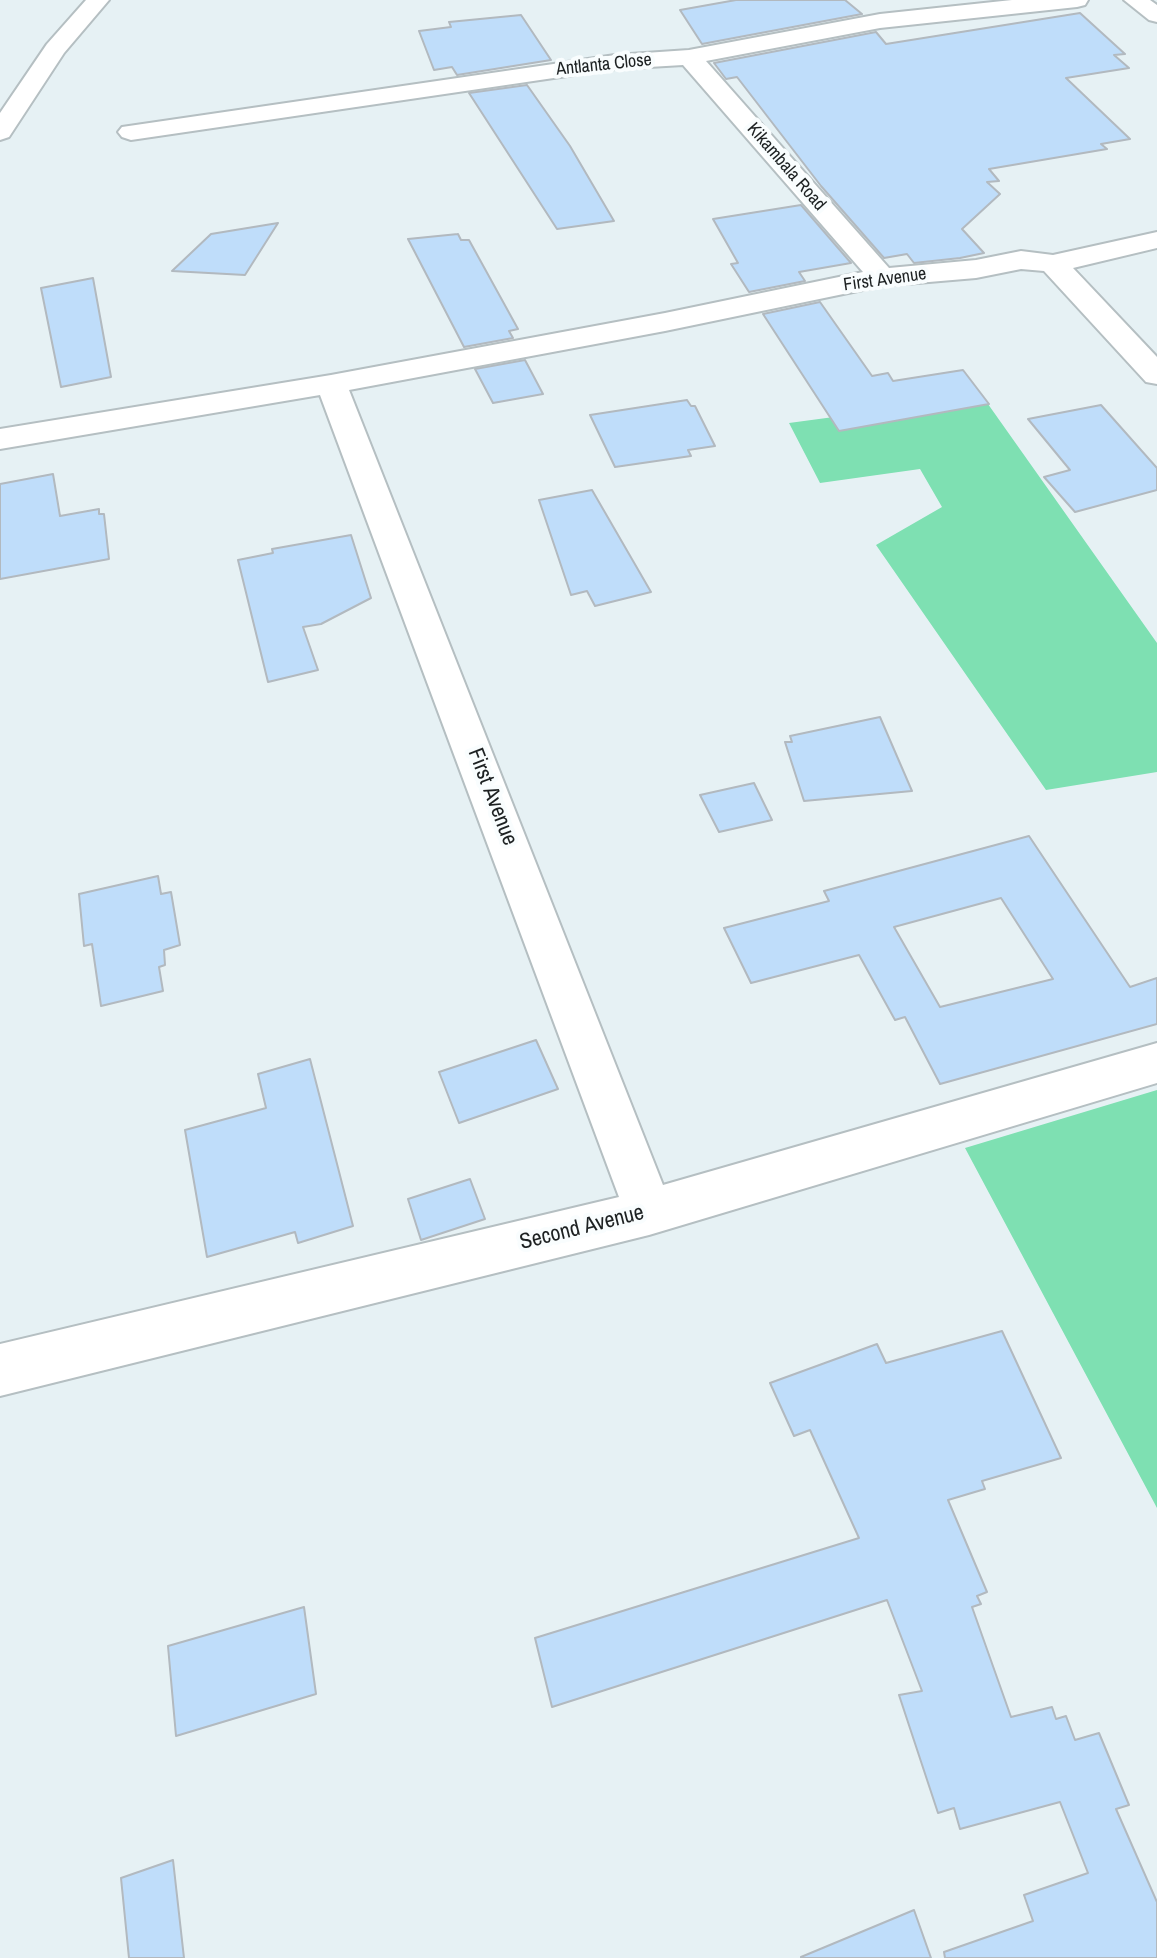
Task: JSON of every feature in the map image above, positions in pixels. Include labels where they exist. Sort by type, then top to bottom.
[{"type":"street","points":[[0,132],[55,49],[98,0]]},
{"type":"street","name":"Antlanta Close","points":[[131,132],[615,62],[689,57],[880,21],[1077,0]]},
{"type":"street","points":[[1135,0],[1157,15]]},
{"type":"street","name":"Kikambala Road","points":[[689,57],[882,277]]},
{"type":"street","name":"First Avenue","points":[[0,439],[331,384],[665,322],[882,277],[976,269],[1021,260],[1053,264],[1157,240]]},
{"type":"street","points":[[1053,264],[1157,375]]},
{"type":"street","points":[[976,269],[1095,308]]},
{"type":"street","name":"First Avenue","points":[[331,384],[649,1212]]},
{"type":"street","name":"Second Avenue","points":[[0,1370],[649,1212],[1157,1063]]},
{"type":"green space","points":[[983,397],[1157,643],[1157,772],[1046,790],[876,545],[942,507],[920,469],[820,483],[789,423]]},
{"type":"green space","points":[[1157,1090],[1157,1508],[965,1148]]},
{"type":"building","points":[[736,0],[845,0],[862,14],[702,44],[680,10]]},
{"type":"building","points":[[1080,13],[1125,54],[1114,55],[1129,68],[1066,78],[1130,139],[1101,144],[1107,149],[989,169],[999,181],[987,182],[1000,194],[962,229],[984,253],[960,258],[914,263],[907,254],[884,258],[821,186],[737,77],[726,79],[714,63],[876,32],[886,44]]},
{"type":"building","points":[[521,15],[551,60],[457,75],[452,67],[434,70],[419,31],[451,27],[449,22]]},
{"type":"building","points":[[527,85],[570,146],[614,221],[557,229],[469,93]]},
{"type":"building","points":[[801,205],[851,263],[799,272],[805,281],[749,292],[731,264],[738,263],[713,219]]},
{"type":"building","points":[[278,223],[245,275],[172,271],[211,234]]},
{"type":"building","points":[[458,234],[461,240],[469,240],[518,329],[509,331],[513,338],[464,347],[408,239]]},
{"type":"building","points":[[93,278],[111,377],[61,387],[41,288]]},
{"type":"building","points":[[820,302],[872,376],[888,373],[893,381],[963,370],[989,404],[839,431],[763,314]]},
{"type":"building","points":[[525,360],[543,394],[493,403],[475,369]]},
{"type":"building","points":[[687,400],[695,406],[715,446],[688,450],[691,456],[615,467],[590,415]]},
{"type":"building","points":[[1101,405],[1157,468],[1157,490],[1075,512],[1044,477],[1070,470],[1028,419]]},
{"type":"building","points":[[53,474],[60,516],[99,509],[99,514],[104,514],[109,559],[0,579],[0,484]]},
{"type":"building","points":[[592,490],[651,592],[595,606],[587,591],[571,595],[539,500]]},
{"type":"building","points":[[351,535],[371,598],[321,624],[303,627],[318,670],[268,682],[238,560],[273,553],[272,549]]},
{"type":"building","points":[[880,717],[912,791],[804,801],[785,742],[792,742],[790,736]]},
{"type":"building","points":[[754,783],[772,820],[719,832],[700,795]]},
{"type":"building","points":[[1029,836],[1130,987],[1157,978],[1157,1024],[940,1084],[905,1017],[895,1020],[859,955],[751,983],[724,928],[829,901],[824,891]],"holes":[[[1001,898],[1053,979],[940,1007],[894,927]]]},
{"type":"building","points":[[158,876],[161,894],[171,892],[180,945],[164,950],[165,965],[159,967],[163,991],[101,1006],[92,944],[84,946],[79,894]]},
{"type":"building","points":[[536,1040],[558,1089],[459,1123],[439,1072]]},
{"type":"building","points":[[310,1059],[353,1226],[298,1243],[295,1232],[207,1257],[185,1130],[266,1108],[258,1074]]},
{"type":"building","points":[[470,1179],[485,1219],[421,1240],[408,1199]]},
{"type":"building","points":[[1002,1331],[1061,1458],[982,1481],[985,1489],[948,1500],[987,1592],[977,1596],[981,1604],[972,1607],[1011,1717],[1052,1707],[1056,1719],[1066,1716],[1075,1740],[1099,1733],[1129,1805],[1116,1809],[1157,1902],[1157,1958],[945,1958],[944,1952],[1033,1921],[1024,1895],[1088,1873],[1060,1802],[960,1829],[954,1808],[938,1813],[899,1695],[922,1691],[887,1600],[552,1707],[535,1638],[859,1538],[810,1430],[794,1436],[770,1383],[877,1344],[886,1363]]},
{"type":"building","points":[[304,1607],[316,1694],[176,1736],[168,1646]]},
{"type":"building","points":[[173,1860],[184,1958],[129,1958],[121,1878]]},
{"type":"building","points":[[914,1910],[931,1958],[801,1958],[801,1957]]}]
